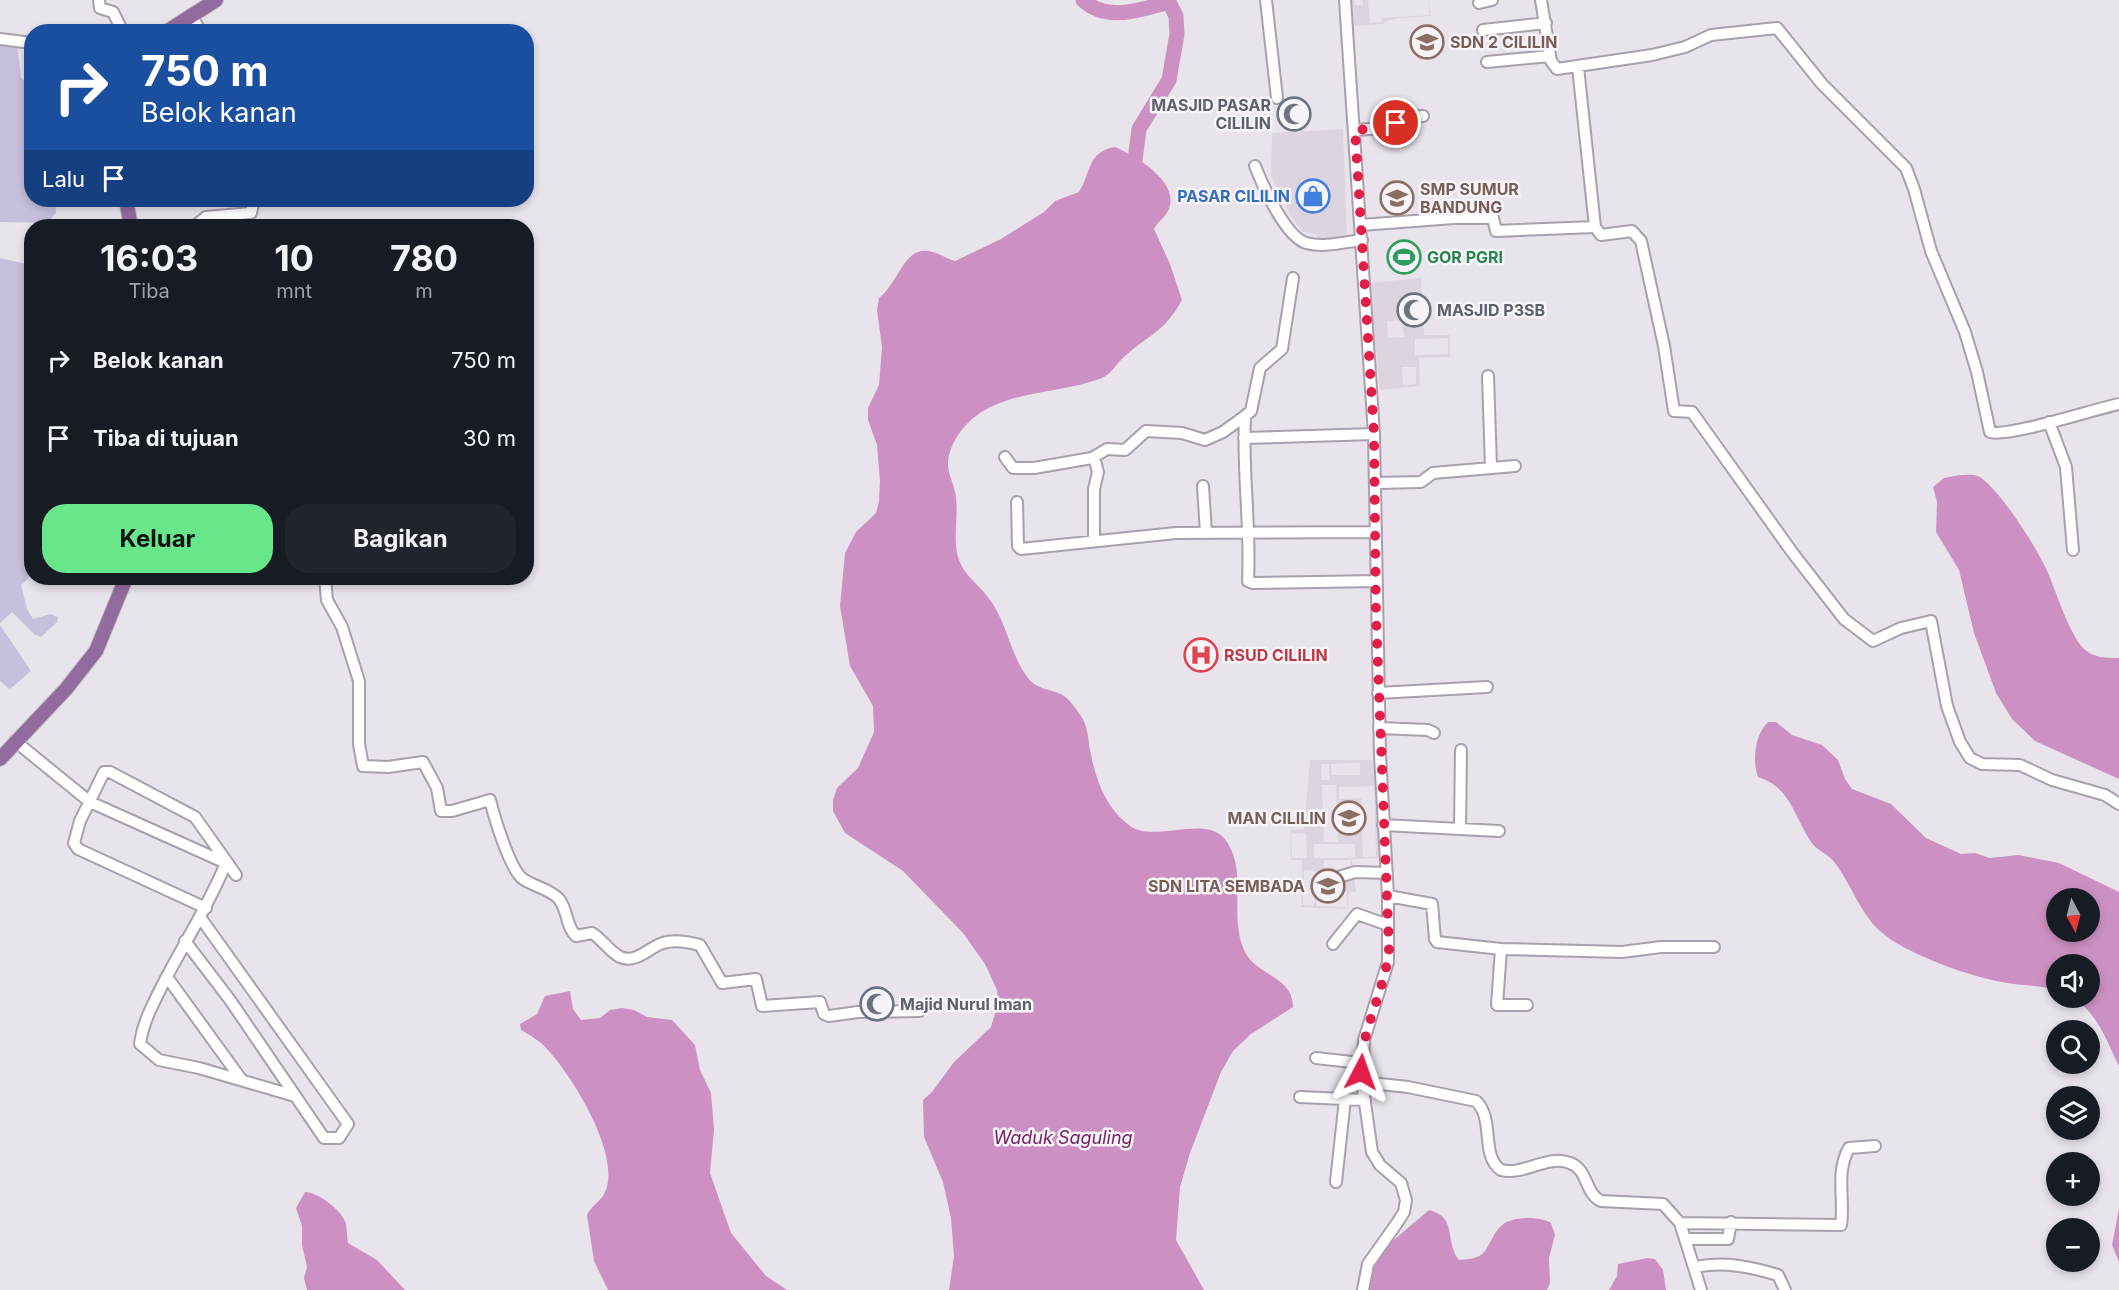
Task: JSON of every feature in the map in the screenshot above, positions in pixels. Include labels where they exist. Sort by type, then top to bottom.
[{"type":"main road","points":[[178,24],[216,0]]},
{"type":"main road","points":[[0,759],[66,689],[96,651],[123,585]]},
{"type":"street","points":[[99,0],[100,8],[113,12],[119,24]]},
{"type":"street","points":[[1266,0],[1277,98]]},
{"type":"street","points":[[1345,0],[1374,434],[1379,728],[1388,896],[1388,962],[1366,1027],[1361,1063],[1372,1152],[1380,1165],[1401,1183],[1406,1200],[1404,1212],[1397,1224],[1368,1264],[1363,1290]]},
{"type":"street","points":[[1479,3],[1492,0]]},
{"type":"street","points":[[1541,0],[1552,65],[1557,69],[1578,68],[1685,47],[1711,35],[1777,28],[1822,84],[1906,168],[1914,189],[1930,251],[1955,305],[1974,362],[1989,430],[1998,434],[2119,404]]},
{"type":"street","points":[[191,15],[196,24]]},
{"type":"street","points":[[1483,30],[1546,23]]},
{"type":"street","points":[[0,39],[24,42]]},
{"type":"street","points":[[1487,62],[1550,56]]},
{"type":"street","points":[[1578,68],[1595,227],[1601,235],[1632,231],[1641,241],[1664,346],[1674,411],[1692,412],[1702,424],[1792,552],[1842,616],[1874,641],[1901,628],[1929,620],[1932,622],[1947,706],[1960,742],[1970,758],[1982,764],[2020,765],[2052,780],[2104,795],[2119,804]]},
{"type":"street","points":[[1355,130],[1383,128],[1402,118],[1423,116]]},
{"type":"street","points":[[1255,166],[1275,208],[1303,242],[1319,245],[1362,240]]},
{"type":"street","points":[[204,219],[251,213],[252,207]]},
{"type":"street","points":[[1361,225],[1493,218],[1496,231],[1595,227]]},
{"type":"street","points":[[1005,457],[1010,466],[1034,468],[1094,457],[1107,449],[1125,450],[1146,431],[1182,433],[1205,440],[1223,432],[1251,411],[1260,368],[1282,349],[1293,278]]},
{"type":"street","points":[[1488,376],[1491,468]]},
{"type":"street","points":[[1245,416],[1250,583],[1377,580]]},
{"type":"street","points":[[2049,422],[2066,467],[2073,550]]},
{"type":"street","points":[[1244,438],[1374,434]]},
{"type":"street","points":[[1094,457],[1098,472],[1094,489],[1094,541]]},
{"type":"street","points":[[1376,483],[1421,482],[1433,473],[1515,466]]},
{"type":"street","points":[[1203,486],[1206,532]]},
{"type":"street","points":[[1017,502],[1020,549],[1043,549],[1094,541],[1206,532],[1376,532]]},
{"type":"street","points":[[326,585],[327,600],[342,627],[359,681],[359,746],[363,766],[388,767],[423,762],[437,788],[441,811],[490,800],[493,819],[516,871],[527,882],[556,896],[566,911],[572,932],[576,936],[592,933],[616,954],[628,958],[644,955],[660,944],[670,941],[700,945],[722,983],[756,979],[762,1006],[820,1002],[824,1014],[829,1016],[858,1012],[920,1011]]},
{"type":"street","points":[[1378,693],[1487,687]]},
{"type":"street","points":[[1379,728],[1428,730],[1434,733]]},
{"type":"street","points":[[15,741],[90,802],[226,863]]},
{"type":"street","points":[[1460,829],[1461,750]]},
{"type":"street","points":[[185,941],[230,1000],[324,1138],[339,1138],[348,1124],[203,912],[78,849],[74,843],[80,821],[105,772],[110,772],[195,817],[236,875]]},
{"type":"street","points":[[1383,825],[1499,831]]},
{"type":"street","points":[[226,863],[203,912],[185,941],[142,1026],[140,1044],[159,1060],[241,1079],[295,1095]]},
{"type":"street","points":[[1319,883],[1355,872],[1387,873]]},
{"type":"street","points":[[1388,896],[1432,904],[1437,942],[1501,949],[1622,952],[1661,947],[1714,947]]},
{"type":"street","points":[[1333,944],[1357,914],[1388,925]]},
{"type":"street","points":[[1501,949],[1497,1005],[1527,1005]]},
{"type":"street","points":[[167,977],[241,1079]]},
{"type":"street","points":[[1316,1058],[1361,1063]]},
{"type":"street","points":[[1362,1082],[1408,1087],[1476,1101],[1486,1116],[1492,1161],[1501,1170],[1514,1171],[1557,1162],[1572,1163],[1581,1172],[1596,1199],[1663,1204],[1680,1222],[1701,1290]]},
{"type":"street","points":[[1300,1097],[1365,1100]]},
{"type":"street","points":[[1336,1182],[1345,1099]]},
{"type":"street","points":[[1680,1222],[1841,1225],[1841,1167],[1844,1158],[1850,1149],[1875,1146]]},
{"type":"street","points":[[1687,1239],[1728,1239],[1731,1222]]},
{"type":"street","points":[[1696,1268],[1713,1263],[1765,1271],[1778,1275],[1785,1290]]},
{"type":"shaded area","points":[[1349,0],[1354,0],[1355,5],[1363,5],[1363,0],[1368,0],[1370,23],[1382,22],[1382,18],[1429,15],[1428,0],[1431,16],[1401,18],[1385,21],[1383,24],[1351,26]]},
{"type":"shaded area","points":[[0,41],[17,45],[21,78],[24,80],[24,207],[56,207],[56,213],[51,219],[24,219],[24,223],[0,222]]},
{"type":"shaded area","name":"PASAR CILILIN","points":[[1343,129],[1347,238],[1318,241],[1316,234],[1303,232],[1290,215],[1271,176],[1272,133]]},
{"type":"shaded area","points":[[0,258],[24,263],[24,582],[21,585],[27,609],[33,619],[50,614],[58,617],[57,622],[41,637],[34,634],[12,612],[0,623]]},
{"type":"shaded area","points":[[1421,278],[1422,300],[1405,302],[1406,319],[1423,318],[1424,335],[1450,335],[1450,357],[1419,358],[1420,386],[1380,390],[1369,283]],"holes":[[[1402,320],[1404,337],[1388,338],[1387,321]],[[1448,338],[1448,354],[1415,355],[1415,339]],[[1402,367],[1416,367],[1416,384],[1403,385]]]},
{"type":"shaded area","points":[[0,625],[31,671],[10,689],[0,681]]},
{"type":"shaded area","name":"MAN CILILIN","points":[[1310,760],[1377,760],[1379,858],[1348,859],[1352,860],[1356,892],[1349,892],[1348,909],[1301,907],[1302,860],[1291,860],[1290,835],[1291,830],[1304,829]],"holes":[[[1360,763],[1360,775],[1332,775],[1331,764]],[[1321,764],[1329,764],[1329,780],[1321,780]],[[1322,785],[1336,785],[1338,842],[1324,842]],[[1374,786],[1376,856],[1363,857],[1361,798],[1339,799],[1339,787]],[[1309,809],[1320,809],[1320,826],[1310,827]],[[1306,833],[1307,858],[1292,858],[1291,834]],[[1314,844],[1355,844],[1355,858],[1314,858]],[[1324,860],[1351,860],[1351,872],[1324,872]],[[1304,870],[1316,871],[1314,906],[1303,905]],[[1317,892],[1347,892],[1347,907],[1316,906]]]},
{"type":"water","name":"Waduk Saguling","points":[[1115,147],[1134,157],[1154,172],[1163,180],[1168,190],[1171,200],[1168,211],[1154,229],[1170,264],[1182,300],[1169,320],[1102,378],[999,403],[981,412],[966,426],[953,444],[948,461],[957,506],[957,552],[964,570],[994,605],[1016,658],[1028,678],[1036,685],[1064,696],[1081,716],[1099,782],[1108,802],[1121,819],[1140,830],[1152,832],[1204,829],[1224,838],[1232,851],[1236,864],[1238,923],[1245,952],[1258,966],[1281,982],[1291,997],[1293,1007],[1251,1034],[1233,1051],[1221,1072],[1190,1153],[1180,1187],[1176,1240],[1204,1290],[949,1290],[954,1256],[951,1218],[943,1182],[924,1137],[923,1100],[932,1092],[954,1062],[991,1027],[998,1004],[997,990],[985,964],[963,933],[903,871],[845,833],[833,811],[833,800],[837,788],[858,768],[874,732],[873,706],[850,666],[840,606],[845,553],[856,532],[876,513],[879,501],[877,445],[868,420],[868,408],[879,385],[882,347],[877,310],[879,298],[913,255],[920,251],[928,251],[955,261],[1001,239],[1044,212],[1055,201],[1079,192],[1091,164],[1099,153]]},
{"type":"water","points":[[1976,475],[1987,482],[2019,522],[2046,568],[2069,625],[2084,649],[2096,656],[2119,658],[2119,779],[2035,741],[2012,719],[1996,693],[1974,633],[1959,570],[1936,532],[1937,502],[1933,487],[1944,478]]},
{"type":"water","points":[[1768,722],[1776,722],[1792,735],[1822,745],[1838,760],[1845,779],[1852,789],[1891,804],[1926,838],[1961,854],[1975,853],[1990,858],[2018,855],[2059,863],[2119,892],[2119,1066],[2100,1028],[2100,1020],[2096,1020],[2086,1008],[2100,1008],[2100,954],[2046,954],[2046,988],[2013,984],[1976,976],[1940,964],[1891,940],[1867,916],[1835,863],[1811,842],[1785,795],[1769,782],[1758,777],[1755,763],[1760,733]]},
{"type":"water","points":[[570,991],[573,1009],[581,1020],[600,1018],[610,1010],[622,1008],[634,1010],[647,1017],[672,1020],[695,1045],[700,1070],[711,1093],[714,1130],[710,1173],[731,1233],[766,1276],[787,1290],[608,1290],[594,1261],[587,1215],[605,1193],[607,1187],[608,1166],[604,1148],[589,1111],[568,1076],[544,1046],[521,1030],[520,1024],[537,1014],[545,996]]},
{"type":"water","points":[[305,1192],[316,1195],[335,1208],[346,1224],[348,1243],[377,1260],[405,1290],[307,1290],[304,1278],[307,1267],[302,1245],[302,1226],[296,1208]]},
{"type":"water","points":[[2119,1209],[2119,1262],[2112,1245]]},
{"type":"water","points":[[1429,1210],[1444,1218],[1459,1260],[1483,1254],[1498,1229],[1511,1220],[1533,1218],[1551,1223],[1555,1235],[1549,1258],[1550,1283],[1547,1290],[1368,1290],[1369,1276],[1389,1244]]},
{"type":"water","points":[[1647,1258],[1655,1259],[1663,1270],[1666,1290],[1609,1290],[1617,1276],[1618,1264]]},
{"type":"waterway","points":[[1083,0],[1093,7],[1114,13],[1137,11],[1169,2],[1176,16],[1177,34],[1169,80],[1139,129],[1133,176]]},
{"type":"place","name":"SDN 2 CILILIN","points":[[1427,42]]},
{"type":"place","name":"MASJID PASAR CILILIN","points":[[1294,114]]},
{"type":"place","name":"PASAR CILILIN","points":[[1313,196]]},
{"type":"place","name":"SMP SUMUR BANDUNG","points":[[1397,198]]},
{"type":"place","name":"GOR PGRI","points":[[1404,257]]},
{"type":"place","name":"MASJID P3SB","points":[[1414,310]]},
{"type":"place","name":"RSUD CILILIN","points":[[1201,655]]},
{"type":"place","name":"MAN CILILIN","points":[[1349,818]]},
{"type":"place","name":"SDN LITA SEMBADA","points":[[1328,886]]},
{"type":"place","name":"Majid Nurul Iman","points":[[877,1004]]},
{"type":"route","points":[[1361,1072],[1366,1027],[1385,974],[1389,949],[1380,755],[1374,434],[1355,130],[1383,128],[1396,123]]}]
